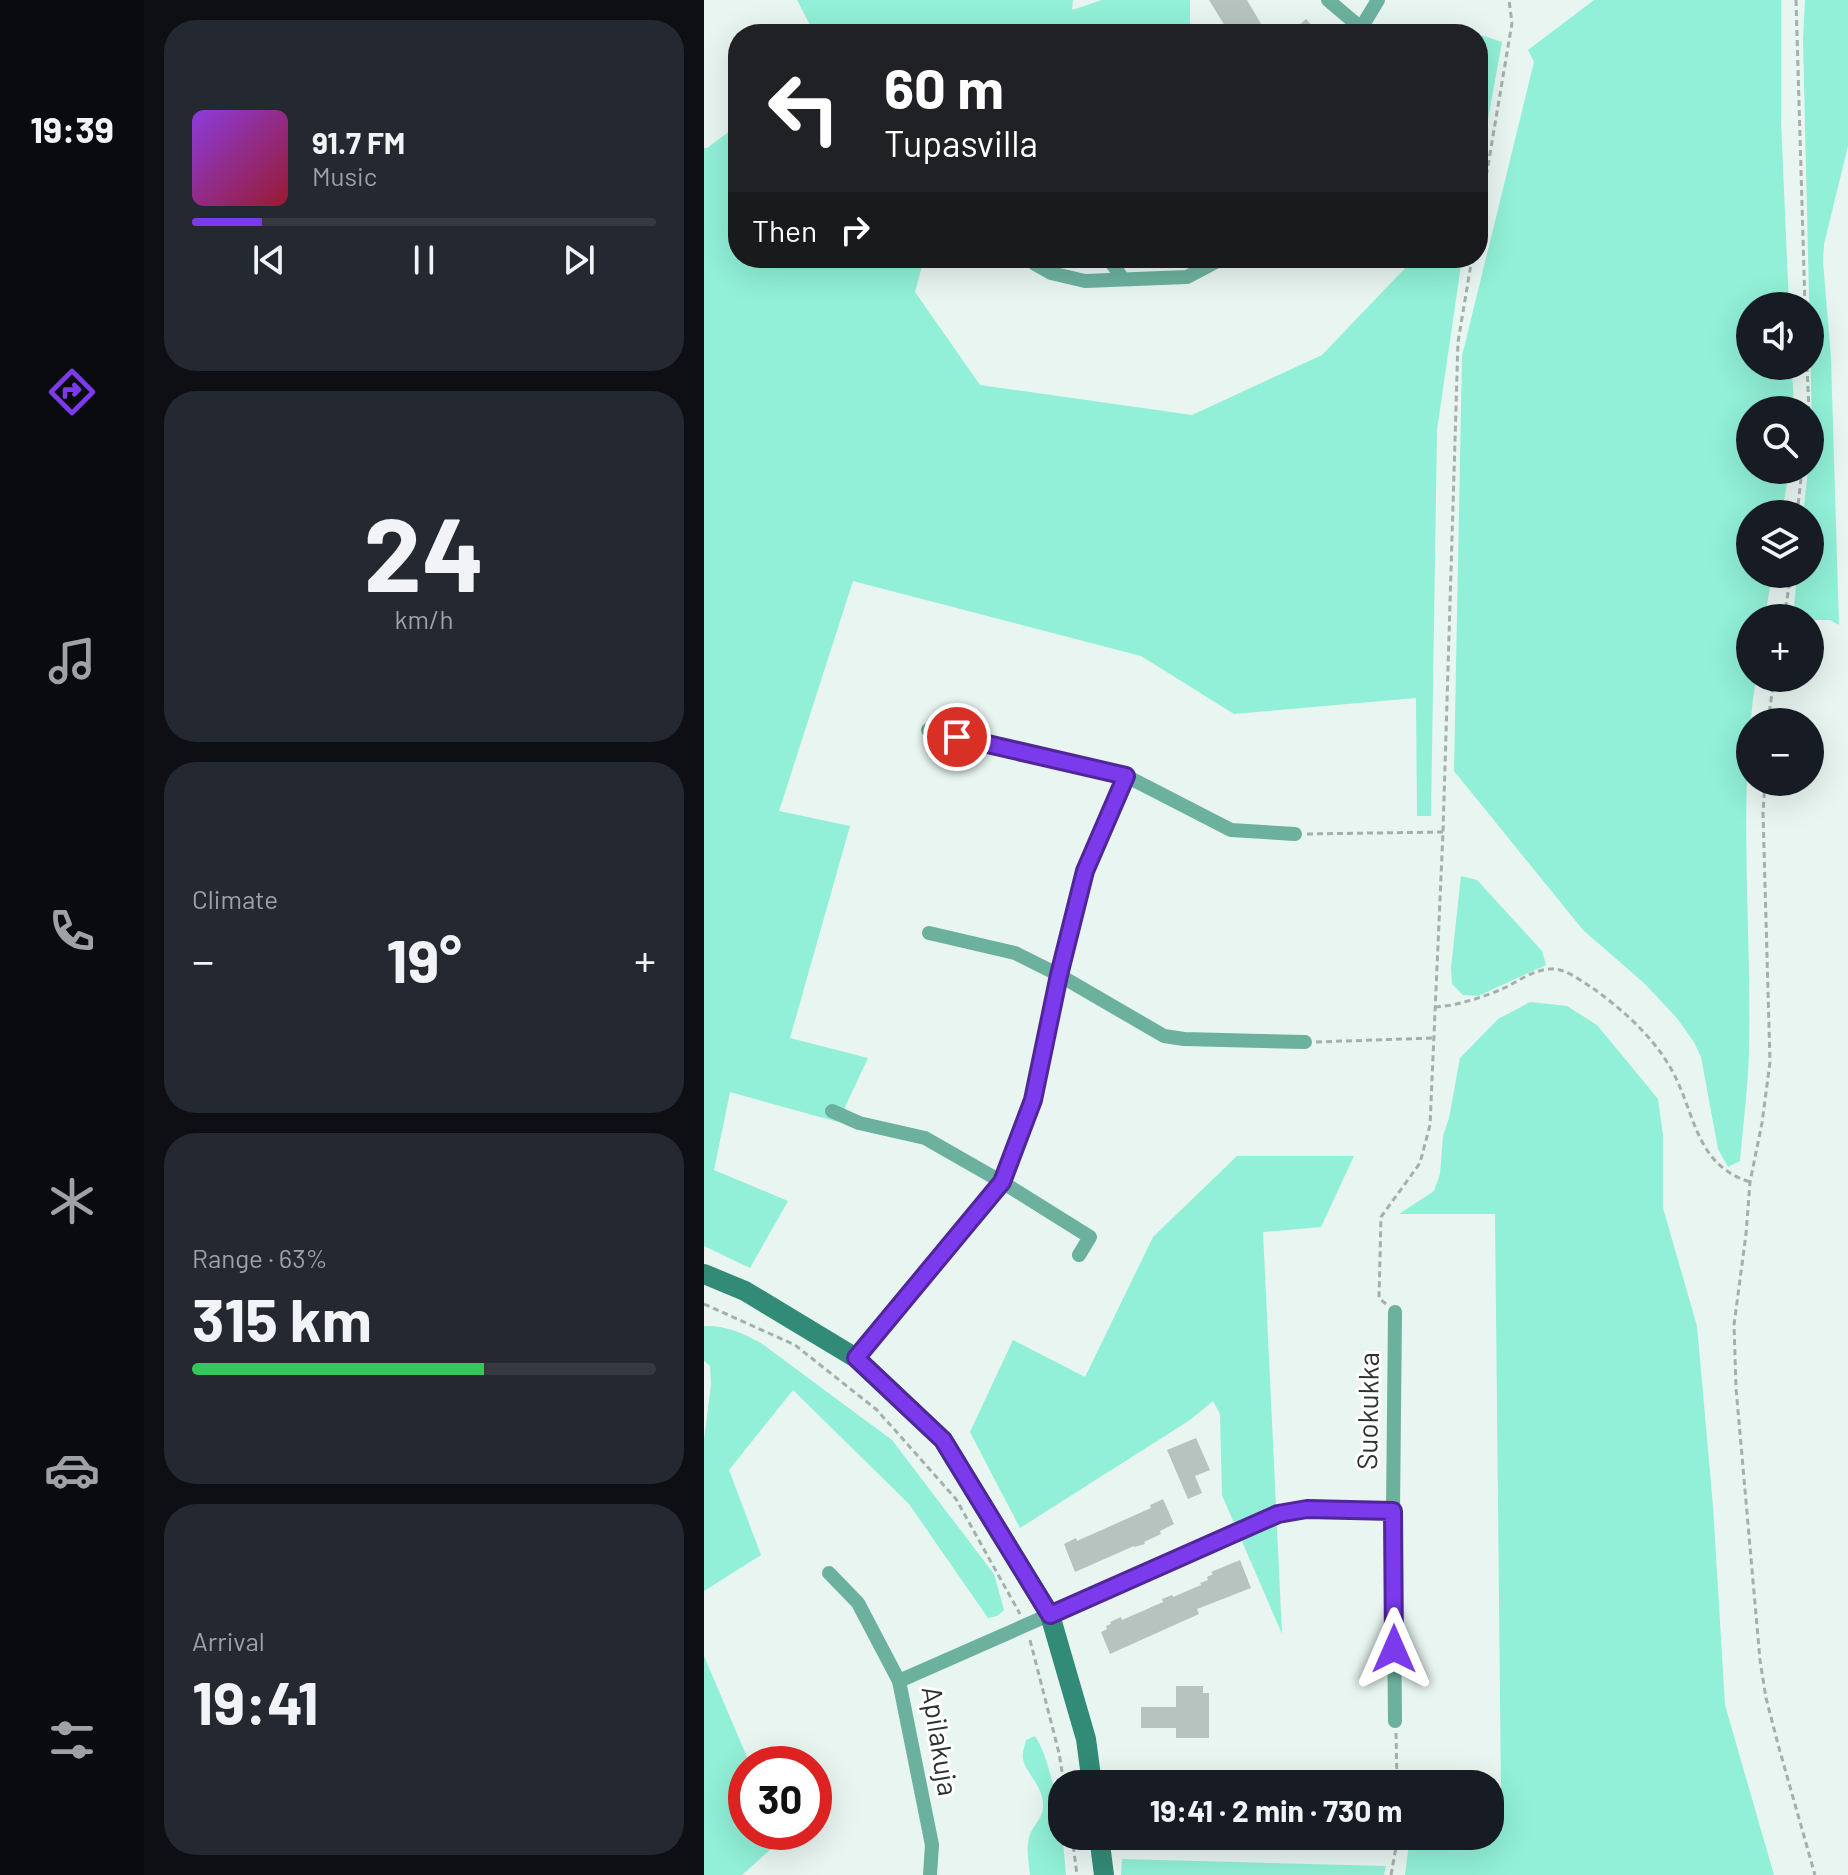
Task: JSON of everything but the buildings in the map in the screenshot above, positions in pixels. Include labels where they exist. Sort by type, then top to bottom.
[{"type":"street","points":[[1328,0],[1353,24]]},
{"type":"street","points":[[1364,24],[1378,0]]},
{"type":"street","points":[[1042,268],[1085,281],[1187,277],[1204,268]]},
{"type":"street","points":[[1115,268],[1123,279]]},
{"type":"street","points":[[928,730],[1126,776],[1231,830],[1295,834]]},
{"type":"street","points":[[856,1358],[1002,1182],[1033,1100],[1085,871],[1126,776]]},
{"type":"street","points":[[929,933],[1015,953],[1164,1036],[1305,1042]]},
{"type":"street","points":[[832,1111],[859,1123],[925,1138],[1002,1182],[1090,1237],[1079,1255]]},
{"type":"street","points":[[704,1274],[745,1291],[856,1358],[943,1440],[1050,1615],[1086,1739],[1090,1770]]},
{"type":"street","name":"Suokukka","points":[[1395,1312],[1395,1721]]},
{"type":"street","name":"Apilakuja","points":[[930,1875],[932,1845],[899,1681],[1278,1514],[1307,1509],[1393,1511]]},
{"type":"street","points":[[829,1573],[858,1603],[899,1681]]},
{"type":"street","points":[[1101,1850],[1104,1875]]},
{"type":"path","points":[[1488,166],[1512,23],[1509,0]]},
{"type":"path","points":[[1796,0],[1805,292]]},
{"type":"path","points":[[1395,1312],[1379,1298],[1381,1217],[1420,1163],[1430,1125],[1443,832],[1458,342],[1470,268]]},
{"type":"path","points":[[1764,796],[1770,1062],[1750,1182],[1734,1325],[1736,1388],[1766,1698],[1815,1875]]},
{"type":"path","points":[[1295,834],[1443,832]]},
{"type":"path","points":[[1435,1007],[1500,990],[1542,970],[1566,972],[1616,1005],[1657,1047],[1671,1068],[1708,1153],[1734,1177],[1750,1182]]},
{"type":"path","points":[[1305,1042],[1433,1038]]},
{"type":"path","points":[[704,1304],[795,1345],[877,1410],[956,1499],[1026,1625],[1062,1770]]},
{"type":"path","points":[[1395,1721],[1397,1770]]},
{"type":"path","points":[[1074,1850],[1077,1875]]},
{"type":"path","points":[[1391,1875],[1395,1850]]},
{"type":"green space","points":[[797,0],[1073,0],[1072,10],[1102,0],[1190,0],[1191,24],[809,24]]},
{"type":"green space","points":[[1594,0],[1781,0],[1781,121],[1788,292],[1736,292],[1736,380],[1793,380],[1793,396],[1736,396],[1736,484],[1787,484],[1784,500],[1736,500],[1736,588],[1770,588],[1767,604],[1736,604],[1736,692],[1754,692],[1752,708],[1736,708],[1736,796],[1746,796],[1748,1065],[1740,1161],[1728,1167],[1718,1149],[1701,1057],[1694,1042],[1676,1017],[1644,983],[1583,930],[1454,771],[1462,356],[1484,268],[1488,268],[1488,250],[1534,62],[1528,50]]},
{"type":"green space","points":[[1805,0],[1848,0],[1848,146],[1824,244],[1823,262],[1831,358],[1839,625],[1824,620],[1824,604],[1794,604],[1796,588],[1824,588],[1824,500],[1805,500],[1806,484],[1824,484],[1824,396],[1811,396],[1811,380],[1824,380],[1824,292],[1809,292],[1803,40]]},
{"type":"green space","points":[[1488,37],[1502,42],[1488,119]]},
{"type":"green space","points":[[728,132],[728,268],[921,268],[915,292],[980,385],[1192,415],[1322,355],[1405,268],[1461,268],[1437,430],[1431,816],[1417,816],[1416,698],[1234,714],[1141,656],[853,581],[779,811],[850,826],[790,1038],[868,1058],[838,1122],[730,1092],[714,1170],[788,1201],[750,1268],[704,1246],[704,148]]},
{"type":"green space","points":[[1461,876],[1477,880],[1542,951],[1546,965],[1478,996],[1463,995],[1452,984]]},
{"type":"green space","points":[[1530,1002],[1567,1006],[1597,1025],[1658,1099],[1663,1135],[1663,1208],[1697,1326],[1713,1506],[1725,1705],[1774,1875],[1405,1875],[1408,1850],[1504,1850],[1495,1214],[1399,1214],[1434,1191],[1440,1174],[1443,1136],[1460,1058],[1498,1019]]},
{"type":"green space","points":[[1237,1156],[1354,1156],[1321,1227],[1263,1232],[1282,1634],[1222,1495],[1220,1414],[1213,1401],[1190,1420],[1020,1528],[970,1432],[1013,1340],[1085,1377],[1153,1237]]},
{"type":"green space","points":[[704,1326],[734,1330],[761,1343],[892,1440],[994,1574],[1004,1610],[988,1618],[909,1504],[793,1390],[729,1470],[761,1555],[704,1591],[704,1440],[711,1384],[710,1366],[704,1361]]},
{"type":"green space","points":[[704,1656],[742,1746],[728,1746],[728,1850],[770,1850],[742,1875],[704,1875]]},
{"type":"green space","points":[[1035,1736],[1048,1765],[1048,1850],[1063,1850],[1066,1875],[1030,1875],[1028,1843],[1042,1814],[1043,1804],[1023,1757],[1026,1740]]},
{"type":"green space","points":[[1122,1859],[1386,1866],[1384,1875],[1121,1875]]},
{"type":"route","points":[[957,737],[1126,776],[1085,871],[1033,1100],[1002,1182],[856,1358],[943,1440],[1050,1615],[1278,1514],[1307,1509],[1393,1511],[1394,1649]]}]
